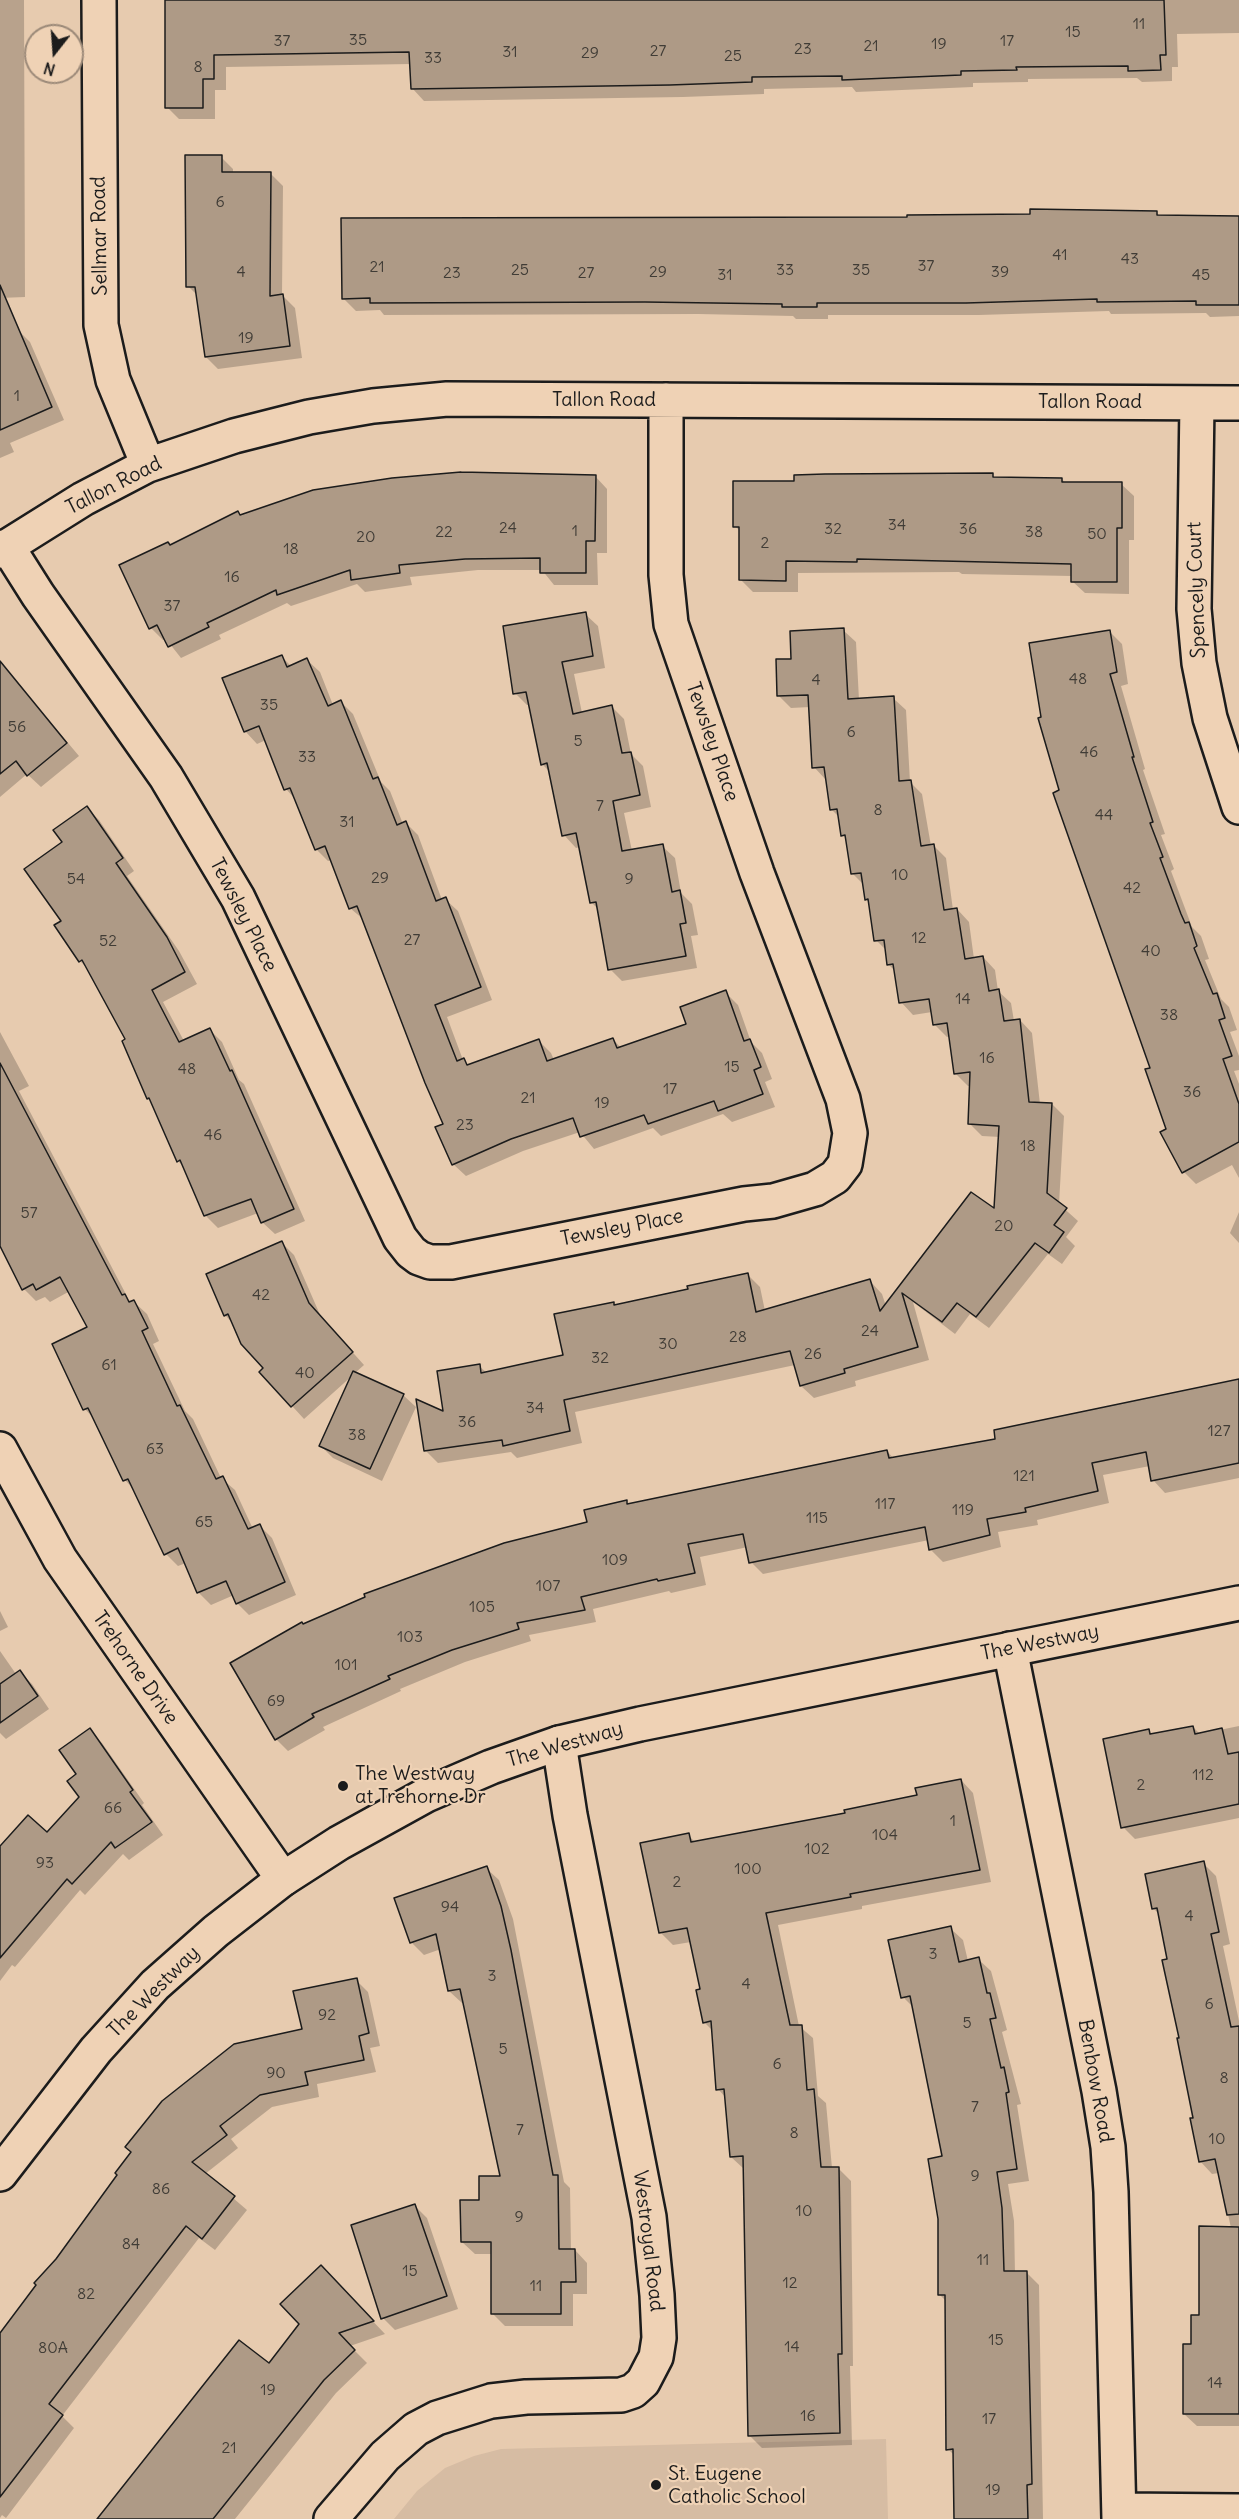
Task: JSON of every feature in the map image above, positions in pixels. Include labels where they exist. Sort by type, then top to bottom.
[{"type":"street","name":"Sellmar Road","points":[[99,0],[101,325],[113,380],[148,465]]},
{"type":"street","name":"Tallon Road","points":[[3,548],[83,499],[148,465],[245,433],[309,417],[373,406],[447,399],[1239,403]]},
{"type":"street","name":"Tewsley Place","points":[[3,548],[166,777],[238,898],[400,1238],[411,1252],[430,1262],[451,1262],[744,1204],[773,1201],[815,1189],[835,1178],[845,1164],[850,1133],[843,1099],[757,873],[671,624],[666,575],[666,400]]},
{"type":"street","name":"Spencely Court","points":[[1197,403],[1194,609],[1199,663],[1210,718],[1239,807]]},
{"type":"street","name":"Trehorne Drive","points":[[0,1449],[60,1559],[283,1879]]},
{"type":"street","name":"The Westway","points":[[0,2174],[96,2050],[155,1985],[216,1931],[283,1879],[339,1843],[426,1795],[491,1767],[559,1743],[640,1724],[1239,1603]]},
{"type":"street","name":"Benbow Road","points":[[1010,1649],[1099,2091],[1108,2147],[1119,2515]]},
{"type":"street","name":"Westroyal Road","points":[[331,2519],[384,2456],[416,2429],[437,2418],[491,2402],[514,2398],[621,2396],[633,2391],[644,2382],[656,2357],[659,2338],[657,2295],[649,2217],[570,1815],[559,1743]]},
{"type":"street","points":[[1119,2515],[1239,2511]]},
{"type":"shaded area","name":"St. Eugene Catholic School","points":[[886,2439],[888,2519],[394,2519],[417,2491],[445,2468],[474,2456],[501,2449]]},
{"type":"building","points":[[165,0],[1164,0],[1166,55],[1160,55],[1161,70],[1128,71],[1128,66],[1016,67],[1017,70],[961,71],[961,75],[842,80],[842,76],[752,77],[752,82],[670,85],[411,89],[409,52],[214,55],[214,79],[203,79],[203,108],[165,108]]},
{"type":"building","points":[[185,155],[222,155],[222,172],[271,172],[270,296],[283,294],[290,346],[205,357],[195,287],[186,287]]},
{"type":"building","points":[[1030,209],[1157,211],[1157,215],[1239,216],[1239,305],[1196,305],[1196,301],[1097,302],[1097,299],[966,303],[817,303],[817,307],[782,307],[782,304],[645,302],[370,303],[370,298],[342,299],[341,218],[907,217],[907,215],[1030,214]]},
{"type":"building","points":[[0,285],[52,407],[0,430]]},
{"type":"building","points":[[461,472],[596,475],[595,541],[586,541],[586,573],[540,573],[540,558],[465,559],[399,565],[400,573],[351,580],[350,570],[277,595],[276,590],[207,623],[209,627],[168,647],[157,625],[149,629],[119,565],[168,542],[170,545],[238,511],[240,515],[313,490],[392,478]]},
{"type":"building","points":[[993,473],[993,477],[1062,478],[1062,482],[1122,482],[1122,528],[1117,528],[1117,582],[1071,582],[1071,564],[857,559],[857,562],[786,561],[786,581],[739,580],[739,527],[733,527],[733,481],[794,481],[794,475],[825,474]]},
{"type":"building","points":[[586,612],[593,656],[562,662],[573,714],[612,705],[622,753],[631,752],[640,795],[613,801],[622,851],[663,844],[672,892],[680,890],[686,923],[680,924],[686,956],[608,970],[596,902],[590,903],[576,833],[562,836],[547,763],[541,765],[526,692],[513,694],[503,626]]},
{"type":"building","points":[[844,628],[848,699],[894,696],[899,781],[911,780],[921,846],[934,844],[944,910],[957,908],[965,959],[983,956],[989,991],[999,989],[1004,1021],[1020,1019],[1029,1102],[1052,1103],[1047,1193],[1067,1208],[1054,1225],[1064,1232],[1049,1253],[1035,1243],[976,1317],[957,1303],[942,1322],[902,1293],[918,1347],[844,1369],[845,1373],[800,1386],[790,1351],[564,1400],[570,1431],[503,1446],[502,1440],[424,1451],[416,1399],[443,1411],[437,1371],[480,1364],[481,1373],[563,1355],[554,1314],[614,1302],[614,1305],[748,1273],[756,1312],[870,1279],[880,1311],[971,1192],[994,1208],[999,1126],[968,1124],[970,1072],[954,1074],[947,1023],[933,1025],[929,999],[899,1003],[893,964],[887,965],[884,940],[874,941],[868,899],[865,900],[861,873],[851,874],[845,835],[841,836],[837,809],[830,810],[824,767],[812,768],[808,695],[777,696],[776,659],[791,659],[790,631]]},
{"type":"building","points":[[1110,630],[1117,672],[1110,674],[1134,757],[1132,757],[1153,822],[1150,823],[1163,857],[1160,858],[1185,923],[1189,922],[1197,946],[1194,948],[1213,994],[1217,993],[1225,1018],[1219,1020],[1232,1056],[1223,1059],[1239,1104],[1239,1142],[1182,1173],[1160,1132],[1166,1129],[1145,1069],[1150,1068],[1053,793],[1059,790],[1038,718],[1041,717],[1029,643]]},
{"type":"building","points":[[282,655],[287,667],[307,658],[328,706],[341,700],[373,779],[378,777],[397,825],[406,821],[436,901],[446,897],[481,987],[435,1005],[457,1061],[464,1058],[467,1065],[539,1039],[547,1061],[613,1038],[617,1048],[686,1024],[680,1007],[726,990],[744,1041],[750,1039],[761,1067],[754,1070],[763,1094],[718,1111],[714,1101],[648,1124],[644,1115],[580,1137],[573,1118],[511,1139],[452,1165],[435,1127],[443,1124],[357,906],[349,909],[325,846],[315,850],[290,788],[284,790],[259,726],[244,732],[222,678]]},
{"type":"building","points":[[0,661],[67,743],[27,776],[16,761],[0,774]]},
{"type":"building","points":[[87,806],[123,858],[116,863],[167,937],[185,972],[152,990],[179,1042],[210,1028],[230,1071],[232,1070],[294,1209],[261,1223],[251,1199],[204,1216],[180,1160],[177,1162],[149,1098],[147,1099],[122,1041],[125,1039],[82,960],[79,962],[54,925],[61,921],[24,869],[62,842],[53,830]]},
{"type":"building","points":[[0,1063],[122,1295],[125,1294],[129,1302],[134,1300],[148,1328],[142,1331],[177,1406],[180,1405],[216,1479],[223,1476],[248,1529],[260,1524],[285,1582],[236,1604],[226,1581],[197,1593],[178,1548],[164,1555],[128,1479],[123,1481],[88,1408],[83,1410],[52,1344],[87,1327],[60,1277],[36,1290],[33,1284],[22,1290],[0,1246]]},
{"type":"building","points":[[282,1241],[309,1303],[353,1352],[291,1407],[259,1372],[263,1368],[241,1344],[228,1314],[224,1316],[206,1274]]},
{"type":"building","points":[[353,1371],[404,1394],[370,1469],[319,1446]]},
{"type":"building","points":[[1239,1379],[1239,1463],[1151,1481],[1146,1452],[1092,1463],[1098,1491],[1025,1508],[1026,1512],[987,1519],[990,1535],[929,1550],[925,1527],[749,1563],[743,1534],[688,1544],[695,1573],[658,1581],[657,1579],[581,1597],[585,1610],[517,1623],[519,1629],[452,1650],[388,1676],[390,1679],[312,1714],[314,1717],[275,1740],[230,1663],[302,1622],[303,1624],[365,1597],[364,1594],[504,1543],[587,1522],[584,1510],[627,1500],[627,1504],[887,1450],[889,1458],[995,1439],[994,1430]]},
{"type":"building","points":[[20,1670],[38,1696],[0,1723],[0,1684]]},
{"type":"building","points":[[1193,1726],[1195,1734],[1222,1728],[1228,1754],[1239,1752],[1239,1804],[1121,1828],[1103,1739],[1149,1729],[1150,1734]]},
{"type":"building","points":[[90,1728],[133,1790],[130,1792],[152,1822],[115,1848],[111,1842],[72,1884],[67,1879],[0,1958],[0,1846],[28,1815],[47,1832],[79,1797],[67,1781],[76,1774],[59,1750]]},
{"type":"building","points":[[961,1779],[980,1870],[850,1894],[851,1897],[766,1913],[790,2025],[802,2025],[807,2090],[814,2089],[821,2167],[839,2167],[842,2354],[838,2354],[840,2433],[748,2436],[743,2156],[730,2157],[724,2089],[716,2090],[711,2021],[703,2023],[696,1990],[700,1989],[687,1928],[659,1933],[640,1843],[689,1833],[691,1842],[845,1813],[844,1810],[917,1795],[915,1788]]},
{"type":"building","points":[[1204,1861],[1219,1932],[1211,1934],[1231,2027],[1239,2026],[1239,2214],[1227,2215],[1215,2159],[1199,2162],[1177,2038],[1179,2038],[1162,1960],[1167,1959],[1157,1908],[1152,1909],[1145,1874]]},
{"type":"building","points":[[487,1866],[501,1906],[511,1950],[553,2175],[558,2175],[559,2249],[575,2249],[576,2282],[561,2282],[561,2314],[491,2314],[491,2242],[461,2242],[460,2200],[479,2200],[479,2176],[500,2176],[460,1989],[448,1991],[436,1934],[410,1943],[394,1898]]},
{"type":"building","points":[[951,1926],[959,1962],[979,1957],[987,1993],[990,1993],[996,2018],[990,2019],[1009,2092],[1006,2093],[1017,2169],[997,2172],[1002,2208],[1004,2271],[1027,2271],[1032,2484],[1027,2485],[1028,2519],[954,2519],[953,2449],[946,2450],[945,2295],[938,2295],[938,2219],[928,2159],[942,2156],[910,1996],[901,1998],[888,1940]]},
{"type":"building","points":[[357,1978],[369,2033],[359,2036],[364,2060],[305,2072],[308,2085],[260,2095],[220,2126],[227,2135],[192,2162],[235,2196],[202,2239],[186,2226],[49,2404],[63,2415],[0,2497],[0,2333],[36,2285],[34,2283],[56,2259],[117,2175],[115,2173],[131,2152],[125,2147],[162,2101],[234,2044],[302,2029],[293,1991]]},
{"type":"building","points":[[415,2204],[447,2296],[381,2319],[351,2225]]},
{"type":"building","points":[[1199,2226],[1239,2227],[1239,2414],[1183,2414],[1183,2344],[1191,2344],[1191,2315],[1199,2315]]},
{"type":"building","points":[[321,2265],[374,2321],[339,2333],[355,2350],[324,2380],[213,2519],[97,2519],[239,2340],[269,2363],[299,2324],[280,2304]]},
{"type":"place","name":"The Westway at Trehorne Dr","points":[[343,1786]]},
{"type":"place","name":"St. Eugene Catholic School","points":[[656,2485]]}]
